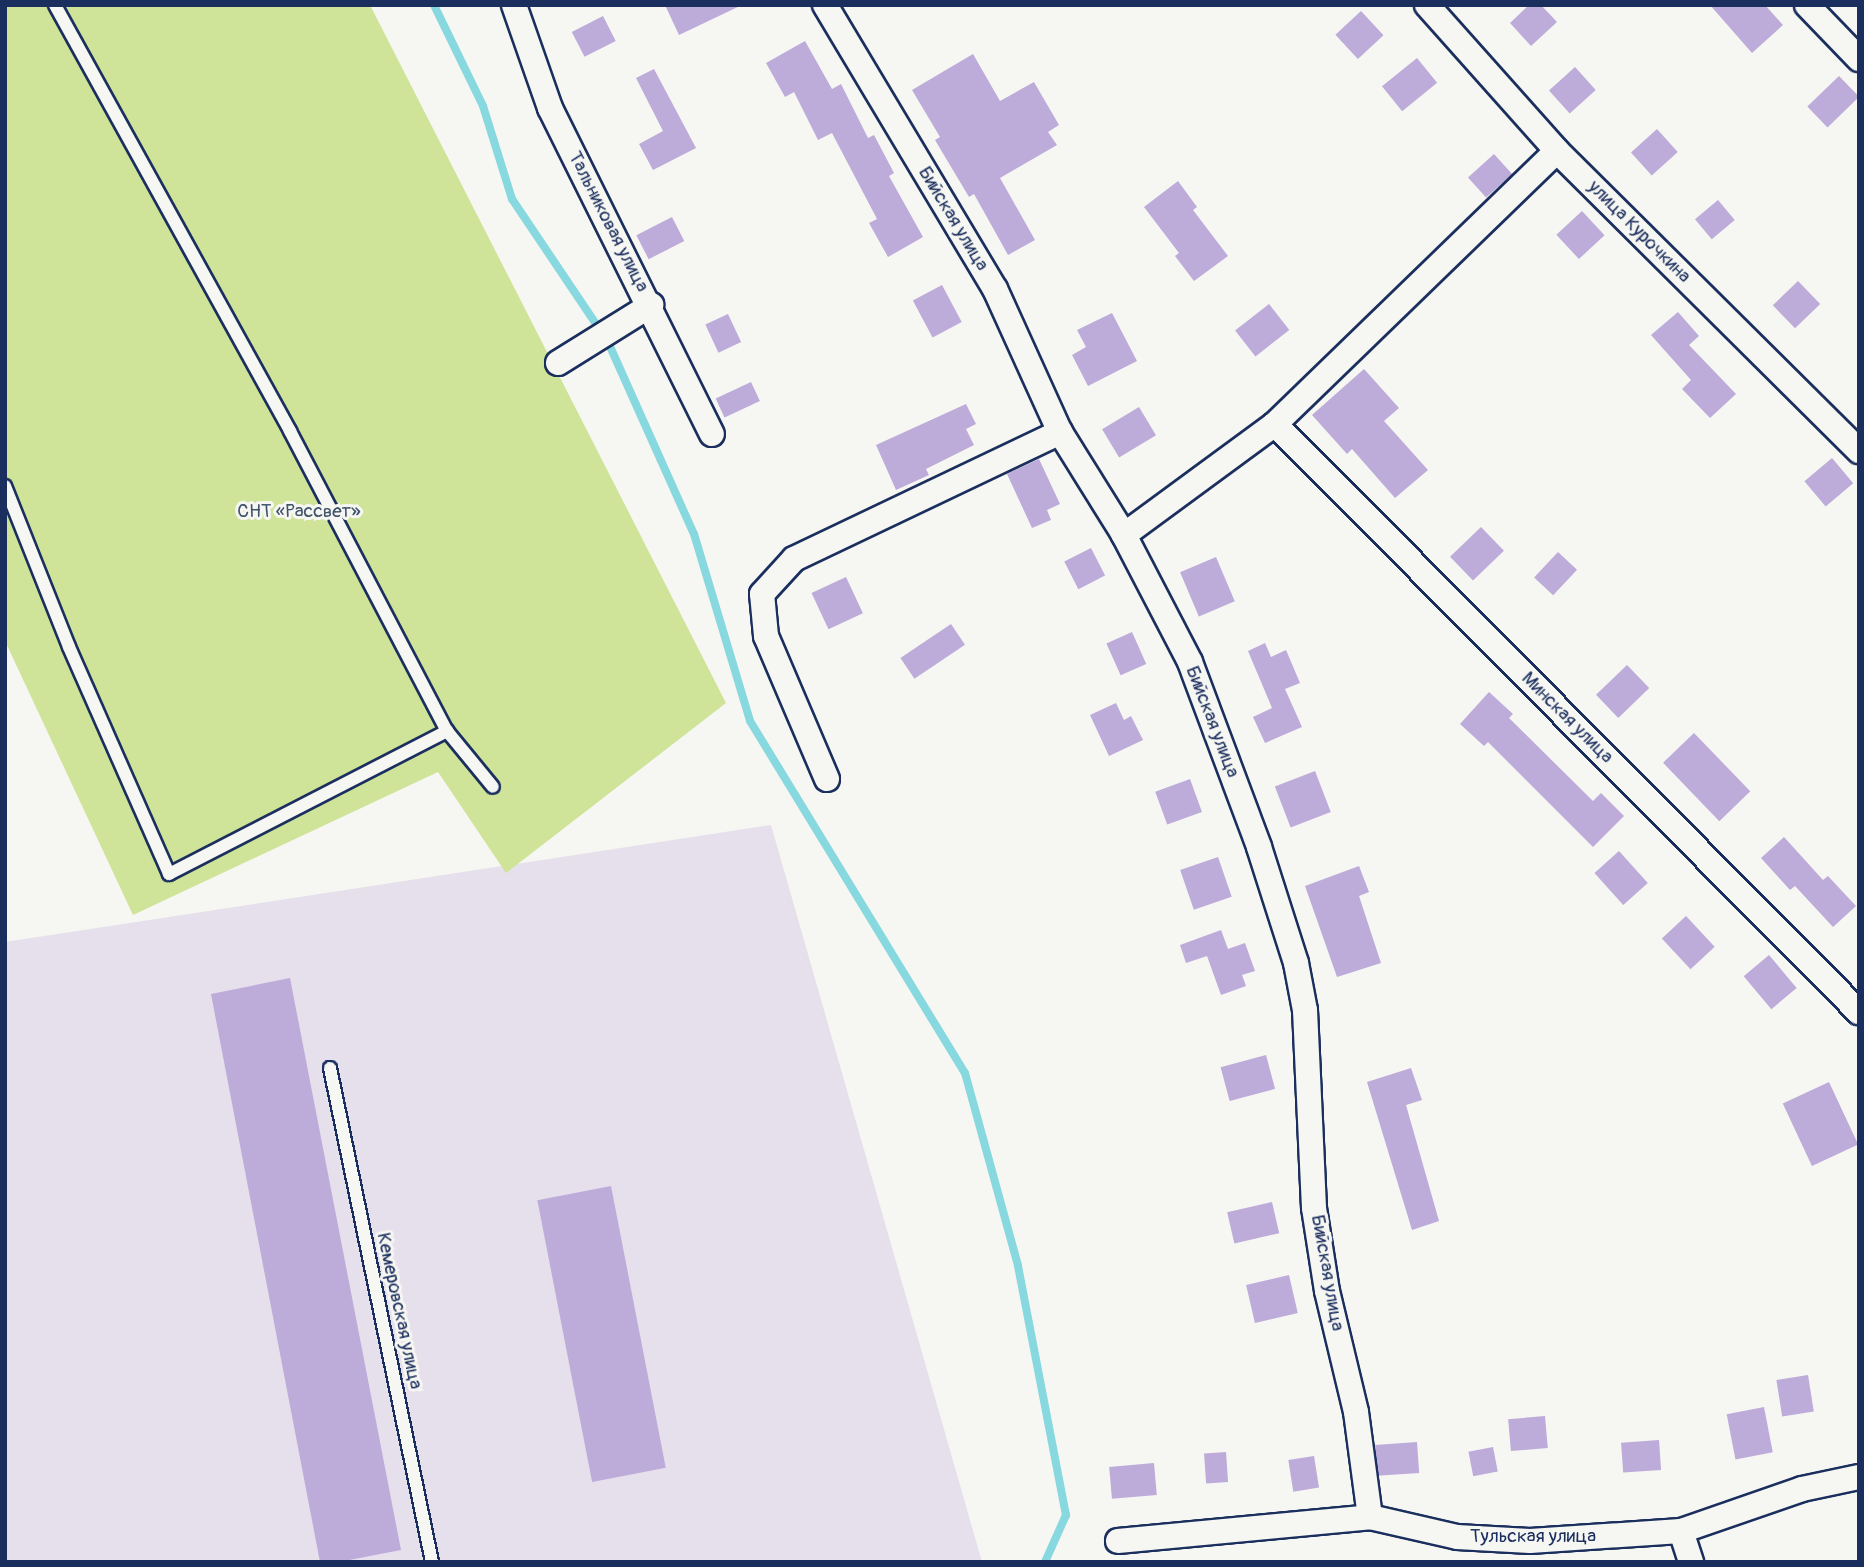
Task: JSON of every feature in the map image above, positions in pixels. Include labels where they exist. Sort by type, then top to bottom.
[{"type":"street","name":"Тальниковая улица","points":[[514,5],[550,108],[617,245],[651,305],[712,434]]},
{"type":"street","name":"Бийская улица","points":[[825,5],[995,289],[1060,432],[1124,535],[1190,662],[1259,847],[1296,963],[1305,1010],[1314,1208],[1328,1291],[1356,1412],[1370,1517]]},
{"type":"street","name":"улица Курочкина","points":[[1427,5],[1557,151],[1859,451]]},
{"type":"street","points":[[1807,5],[1859,59]]},
{"type":"street","points":[[1124,535],[1275,424],[1557,151]]},
{"type":"street","points":[[558,363],[651,305]]},
{"type":"street","name":"Минская улица","points":[[1275,424],[1859,1012]]},
{"type":"street","points":[[827,779],[766,636],[762,594],[794,559],[1060,432]]},
{"type":"street","name":"Тульская улица","points":[[1118,1541],[1370,1517],[1457,1537],[1530,1541],[1681,1531],[1802,1489],[1859,1477]]},
{"type":"street","points":[[1681,1531],[1691,1562]]},
{"type":"lane","points":[[55,5],[290,431],[447,730],[493,787]]},
{"type":"lane","points":[[5,486],[69,647],[169,874],[447,730]]},
{"type":"lane","name":"Кемеровская улица","points":[[330,1068],[432,1562]]},
{"type":"shaded area","points":[[771,825],[982,1562],[5,1562],[5,942]]},
{"type":"green space","name":"СНТ «Рассвет»","points":[[5,5],[370,5],[726,703],[506,873],[438,772],[133,915],[5,641]]},
{"type":"building","points":[[665,5],[742,5],[679,35]]},
{"type":"building","points":[[1529,5],[1541,5],[1557,22],[1531,46],[1510,23]]},
{"type":"building","points":[[1710,5],[1765,5],[1783,25],[1752,53]]},
{"type":"building","points":[[1361,11],[1384,35],[1358,59],[1335,35]]},
{"type":"building","points":[[603,16],[616,41],[585,57],[572,32]]},
{"type":"building","points":[[805,41],[832,89],[841,84],[868,138],[874,135],[894,173],[889,176],[923,237],[888,257],[869,223],[877,219],[832,133],[818,140],[794,92],[785,97],[766,63]]},
{"type":"building","points":[[973,54],[1000,101],[1034,82],[1059,125],[1048,132],[1057,145],[1000,178],[1035,240],[1008,255],[974,194],[969,197],[935,140],[940,137],[912,90]]},
{"type":"building","points":[[1417,58],[1437,83],[1402,111],[1382,86]]},
{"type":"building","points":[[1575,67],[1596,90],[1570,113],[1549,90]]},
{"type":"building","points":[[654,69],[696,148],[653,170],[639,144],[663,131],[636,78]]},
{"type":"building","points":[[1839,76],[1859,97],[1827,127],[1807,107]]},
{"type":"building","points":[[1657,129],[1678,152],[1652,175],[1631,152]]},
{"type":"building","points":[[1494,154],[1512,174],[1486,197],[1468,177]]},
{"type":"building","points":[[1178,181],[1197,207],[1193,210],[1228,256],[1194,281],[1175,256],[1179,253],[1144,207]]},
{"type":"building","points":[[1718,200],[1735,220],[1712,239],[1695,219]]},
{"type":"building","points":[[1582,211],[1605,235],[1579,259],[1556,235]]},
{"type":"building","points":[[672,217],[684,241],[649,259],[636,235]]},
{"type":"building","points":[[1798,281],[1820,304],[1795,328],[1773,305]]},
{"type":"building","points":[[942,285],[962,322],[933,338],[913,300]]},
{"type":"building","points":[[1269,304],[1289,330],[1255,356],[1235,330]]},
{"type":"building","points":[[1678,312],[1699,336],[1689,345],[1736,394],[1710,418],[1682,389],[1691,380],[1651,335]]},
{"type":"building","points":[[1112,313],[1137,361],[1088,386],[1072,355],[1086,347],[1077,330]]},
{"type":"building","points":[[728,314],[741,342],[718,353],[705,325]]},
{"type":"building","points":[[1364,369],[1399,408],[1384,421],[1428,470],[1395,498],[1352,449],[1347,454],[1312,415]]},
{"type":"building","points":[[751,382],[760,401],[725,418],[716,398]]},
{"type":"building","points":[[966,404],[976,424],[966,429],[974,445],[926,469],[929,475],[896,490],[876,445]]},
{"type":"building","points":[[1139,407],[1156,435],[1119,457],[1102,429]]},
{"type":"building","points":[[1832,458],[1853,483],[1826,506],[1804,481]]},
{"type":"building","points":[[1039,459],[1060,504],[1047,510],[1051,520],[1032,528],[1007,474]]},
{"type":"building","points":[[1481,527],[1504,551],[1473,581],[1450,557]]},
{"type":"building","points":[[1091,548],[1105,576],[1078,589],[1064,562]]},
{"type":"building","points":[[1558,552],[1577,570],[1553,595],[1534,578]]},
{"type":"building","points":[[1216,557],[1235,601],[1199,616],[1180,572]]},
{"type":"building","points":[[846,577],[863,613],[828,629],[812,593]]},
{"type":"building","points":[[951,624],[965,645],[914,679],[900,658]]},
{"type":"building","points":[[1132,632],[1146,664],[1121,675],[1106,643]]},
{"type":"building","points":[[1265,643],[1271,657],[1286,650],[1300,683],[1285,689],[1302,727],[1265,743],[1253,717],[1272,708],[1248,651]]},
{"type":"building","points":[[1627,665],[1649,688],[1618,718],[1596,695]]},
{"type":"building","points":[[1489,692],[1513,714],[1509,718],[1593,801],[1601,793],[1624,816],[1593,847],[1488,742],[1484,746],[1460,724]]},
{"type":"building","points":[[1116,703],[1124,720],[1131,716],[1143,740],[1109,756],[1090,715]]},
{"type":"building","points":[[1694,733],[1750,791],[1719,821],[1663,763]]},
{"type":"building","points":[[1315,771],[1331,812],[1291,827],[1275,786]]},
{"type":"building","points":[[1190,779],[1202,812],[1167,825],[1155,792]]},
{"type":"building","points":[[1784,837],[1823,880],[1828,876],[1856,906],[1833,927],[1795,886],[1790,890],[1761,858]]},
{"type":"building","points":[[1619,851],[1648,883],[1623,905],[1594,873]]},
{"type":"building","points":[[1218,857],[1232,897],[1194,910],[1180,870]]},
{"type":"building","points":[[1359,866],[1369,892],[1359,896],[1381,963],[1337,977],[1305,886]]},
{"type":"building","points":[[1686,916],[1715,947],[1691,969],[1662,939]]},
{"type":"building","points":[[1221,930],[1228,949],[1245,943],[1255,971],[1242,975],[1246,986],[1221,995],[1207,956],[1186,963],[1180,945]]},
{"type":"building","points":[[1769,955],[1797,988],[1771,1009],[1744,976]]},
{"type":"building","points":[[290,978],[401,1550],[339,1562],[320,1562],[211,994]]},
{"type":"building","points":[[1266,1055],[1275,1089],[1230,1101],[1221,1067]]},
{"type":"building","points":[[1411,1068],[1422,1100],[1406,1105],[1439,1221],[1412,1230],[1367,1082]]},
{"type":"building","points":[[1829,1082],[1858,1145],[1812,1166],[1783,1104]]},
{"type":"building","points":[[611,1186],[666,1468],[592,1482],[537,1200]]},
{"type":"building","points":[[1272,1202],[1279,1233],[1234,1244],[1227,1212]]},
{"type":"building","points":[[1289,1275],[1298,1313],[1255,1323],[1246,1285]]},
{"type":"building","points":[[1808,1375],[1814,1412],[1782,1417],[1776,1380]]},
{"type":"building","points":[[1764,1407],[1773,1452],[1735,1459],[1727,1414]]},
{"type":"building","points":[[1545,1416],[1548,1448],[1511,1451],[1508,1419]]},
{"type":"building","points":[[1659,1440],[1661,1470],[1623,1473],[1621,1443]]},
{"type":"building","points":[[1417,1442],[1419,1473],[1377,1476],[1375,1445]]},
{"type":"building","points":[[1493,1447],[1498,1472],[1473,1476],[1468,1452]]},
{"type":"building","points":[[1226,1452],[1228,1482],[1206,1483],[1204,1454]]},
{"type":"building","points":[[1314,1456],[1319,1488],[1293,1492],[1288,1460]]},
{"type":"building","points":[[1154,1463],[1157,1495],[1112,1499],[1109,1467]]},
{"type":"waterway","points":[[434,5],[483,106],[512,199],[608,342],[694,534],[750,721],[965,1073],[1018,1266],[1066,1515],[1045,1562]]}]
